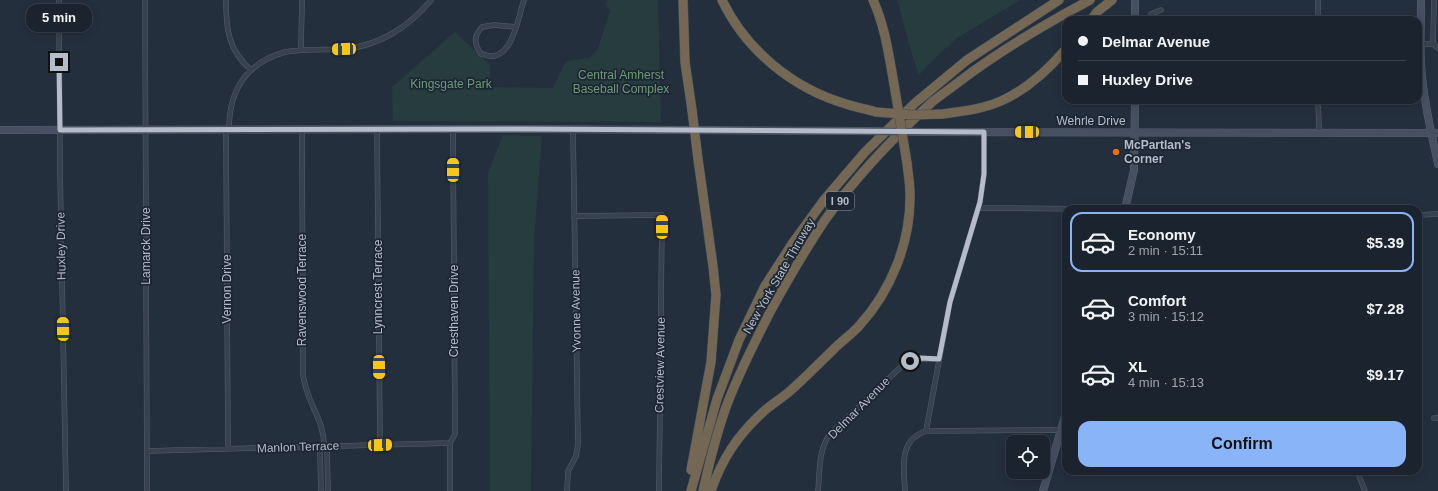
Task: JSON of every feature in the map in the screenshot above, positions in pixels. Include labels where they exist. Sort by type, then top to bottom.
[{"type":"highway","points":[[683,0],[685,62],[716,295],[711,362],[690,476],[690,491]]},
{"type":"highway","points":[[722,0],[741,32],[773,66],[794,81],[845,104],[876,112],[913,115],[943,114],[978,108],[1000,101],[1022,89],[1052,64],[1062,53]]},
{"type":"highway","points":[[711,491],[717,473],[727,454],[740,435],[762,412],[790,392],[833,349],[859,326],[878,301],[891,278],[904,243],[910,211],[907,163],[887,43],[873,0]]},
{"type":"highway","name":"New York State Thruway","points":[[690,491],[717,399],[738,340],[765,286],[792,244],[824,200],[865,152],[926,94],[966,60],[1059,0]]},
{"type":"highway","name":"New York State Thruway","points":[[703,491],[712,452],[725,410],[750,352],[801,257],[846,192],[885,148],[933,102],[969,74],[1025,36],[1090,0]]},
{"type":"highway","points":[[1095,16],[1112,0]]},
{"type":"street","name":"Huxley Drive","points":[[59,0],[66,491]]},
{"type":"street","name":"Lamarck Drive","points":[[146,0],[147,491]]},
{"type":"street","points":[[226,0],[226,20],[229,39],[237,54],[251,70]]},
{"type":"street","points":[[301,50],[302,0]]},
{"type":"street","name":"Vernon Drive","points":[[228,449],[227,129],[229,115],[238,86],[259,63],[276,54],[301,50],[344,49],[372,43],[403,28],[415,18],[431,0]]},
{"type":"street","points":[[515,27],[494,25],[482,27],[476,34],[475,45],[481,54],[493,56],[504,52],[511,42],[524,0]]},
{"type":"street","points":[[1135,0],[1135,16]]},
{"type":"street","points":[[1318,0],[1318,16]]},
{"type":"street","points":[[1421,0],[1421,16]]},
{"type":"street","points":[[1433,44],[1434,0]]},
{"type":"street","points":[[1151,16],[1151,14],[1161,10]]},
{"type":"street","points":[[1422,44],[1433,44],[1438,48]]},
{"type":"street","points":[[1422,80],[1435,133],[1438,164]]},
{"type":"street","points":[[1126,205],[1134,170],[1135,104]]},
{"type":"street","points":[[1318,104],[1320,132]]},
{"type":"street","name":"Lynncrest Terrace","points":[[377,129],[380,445]]},
{"type":"street","name":"Wehrle Drive","points":[[0,130],[453,129],[1435,133]]},
{"type":"street","name":"Cresthaven Drive","points":[[450,491],[450,443],[455,434],[453,129]]},
{"type":"street","name":"Ravenswood Terrace","points":[[302,130],[303,375],[307,391],[320,420],[324,434],[324,446],[327,449],[328,491]]},
{"type":"street","name":"Yvonne Avenue","points":[[567,491],[568,470],[576,456],[578,444],[573,130]]},
{"type":"street","points":[[926,431],[950,302],[979,208],[984,174],[984,132]]},
{"type":"street","points":[[979,208],[1062,209]]},
{"type":"street","points":[[1422,215],[1438,214]]},
{"type":"street","name":"Crestview Avenue","points":[[574,216],[662,215],[659,491]]},
{"type":"street","name":"Delmar Avenue","points":[[818,491],[822,450],[830,434],[903,365],[921,358],[939,359]]},
{"type":"street","points":[[905,491],[904,454],[907,447],[916,435],[926,431],[1062,434],[1043,491]]},
{"type":"street","name":"Manlon Terrace","points":[[147,451],[450,443]]},
{"type":"street","name":"Ravenswood Terrace","points":[[321,491],[320,450],[324,446]]},
{"type":"street","points":[[1358,475],[1365,491]]},
{"type":"street","points":[[321,483],[328,483]]},
{"type":"green space","points":[[607,0],[658,0],[661,122],[393,121],[392,87],[455,32],[490,65],[490,87],[553,88],[566,61],[590,58],[598,49],[610,10],[606,6]]},
{"type":"green space","points":[[897,0],[1020,0],[957,38],[919,75]]},
{"type":"green space","points":[[503,135],[542,136],[534,242],[531,491],[490,491],[488,173]]},
{"type":"place","name":"McPartlan's Corner","points":[[1116,152]]},
{"type":"route","points":[[59,62],[60,130],[529,129],[984,132],[984,174],[980,202],[950,302],[939,359],[921,358],[910,361]]},
{"type":"park label","name":"Central Amherst Baseball Complex","points":[[621,82]]},
{"type":"park label","name":"Kingsgate Park","points":[[451,84]]}]
